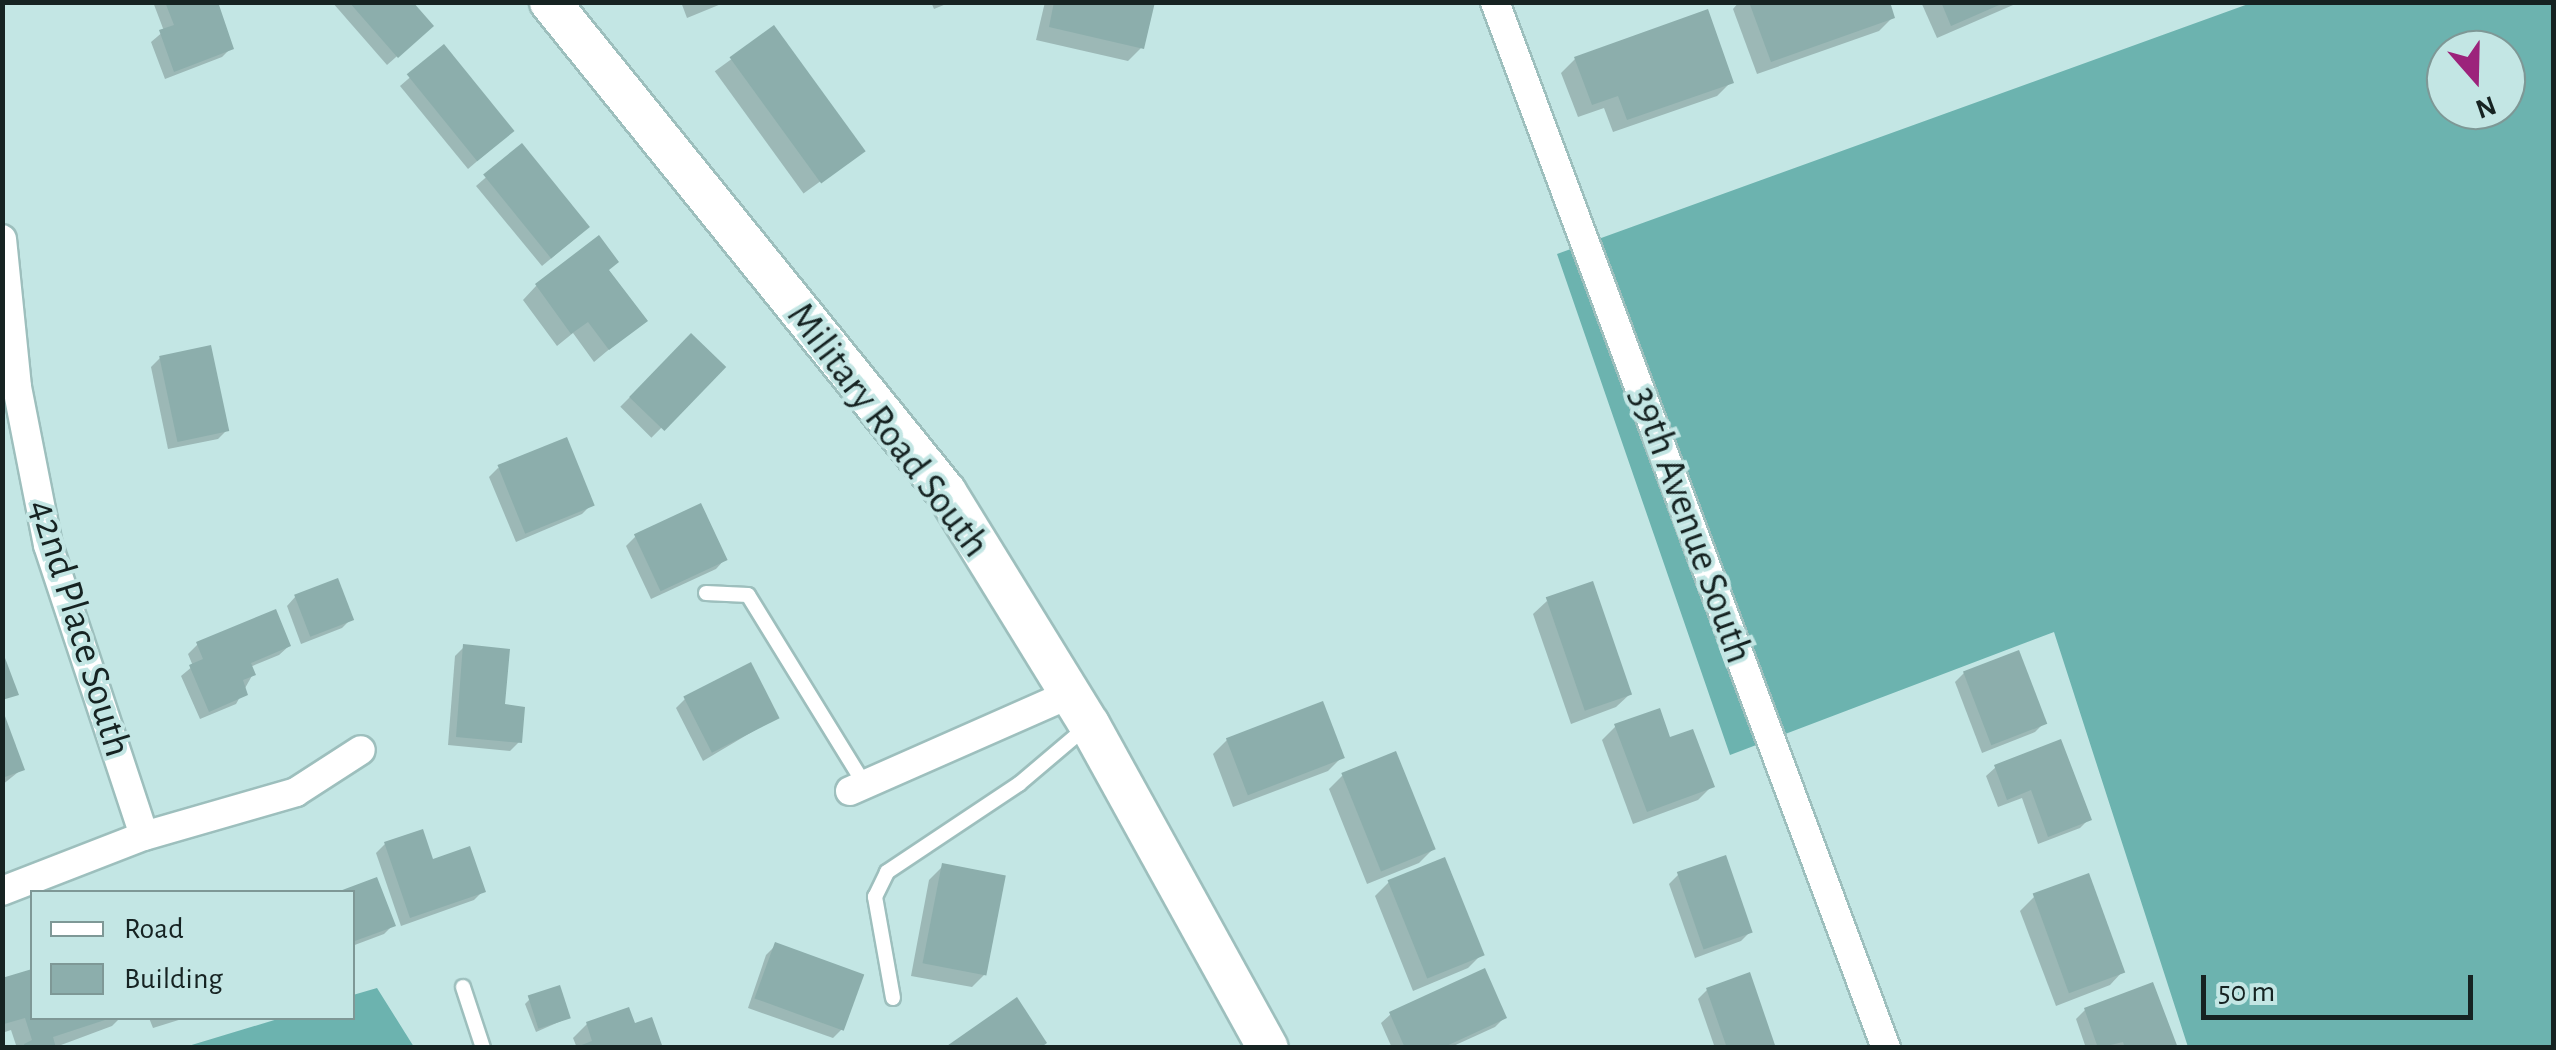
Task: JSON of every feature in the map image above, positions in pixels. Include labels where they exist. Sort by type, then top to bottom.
[{"type":"main road","name":"Military Road South","points":[[550,2],[946,492],[1080,709],[1268,1048]]},
{"type":"street","name":"39th Avenue South","points":[[1495,2],[1886,1048]]},
{"type":"street","name":"42nd Place South","points":[[2,239],[17,387],[48,545],[144,836]]},
{"type":"street","points":[[858,788],[1080,709]]},
{"type":"street","points":[[2,891],[144,836],[296,792],[362,750]]},
{"type":"lane","points":[[706,593],[748,595],[858,788]]},
{"type":"lane","points":[[893,998],[878,928],[876,897],[888,872],[1019,784],[1080,709]]},
{"type":"lane","points":[[462,987],[483,1048]]},
{"type":"shaded area","points":[[2251,3],[2553,3],[2553,1047],[2188,1047],[2054,632],[1730,755],[1557,254]]},
{"type":"shaded area","points":[[377,988],[414,1047],[185,1047],[274,1020],[355,1020],[355,994]]},
{"type":"building","points":[[165,2],[218,2],[234,49],[174,72],[159,30],[174,25]]},
{"type":"building","points":[[349,2],[413,2],[434,26],[398,58]]},
{"type":"building","points":[[1054,2],[1155,2],[1144,49],[1049,27]]},
{"type":"building","points":[[1749,2],[1890,2],[1895,18],[1771,62]]},
{"type":"building","points":[[1941,2],[2006,2],[1951,26]]},
{"type":"building","points":[[1708,9],[1734,83],[1627,120],[1618,96],[1592,105],[1574,57]]},
{"type":"building","points":[[774,25],[866,151],[821,184],[730,57]]},
{"type":"building","points":[[444,44],[514,131],[477,161],[407,74]]},
{"type":"building","points":[[522,143],[590,227],[551,258],[483,174]]},
{"type":"building","points":[[599,235],[619,262],[609,270],[648,321],[609,350],[588,322],[571,334],[535,284]]},
{"type":"building","points":[[691,333],[726,367],[664,431],[629,397]]},
{"type":"building","points":[[211,345],[229,431],[177,442],[159,356]]},
{"type":"building","points":[[567,437],[595,506],[525,534],[497,465]]},
{"type":"building","points":[[701,503],[728,560],[661,591],[634,534]]},
{"type":"building","points":[[338,578],[354,620],[310,637],[294,595]]},
{"type":"building","points":[[1593,581],[1632,694],[1585,711],[1546,597]]},
{"type":"building","points":[[276,609],[291,646],[251,663],[256,675],[243,680],[248,695],[209,712],[189,665],[203,659],[196,642]]},
{"type":"building","points":[[463,644],[510,649],[505,704],[525,707],[522,743],[456,737]]},
{"type":"building","points":[[2,650],[19,695],[2,700]]},
{"type":"building","points":[[2019,650],[2047,724],[1991,745],[1963,672]]},
{"type":"building","points":[[751,662],[780,718],[712,753],[683,697]]},
{"type":"building","points":[[1323,701],[1345,758],[1248,795],[1226,738]]},
{"type":"building","points":[[2,708],[25,770],[2,778]]},
{"type":"building","points":[[1660,708],[1670,737],[1693,729],[1715,787],[1647,812],[1614,724]]},
{"type":"building","points":[[2061,739],[2092,820],[2048,837],[2031,790],[2007,800],[1994,765]]},
{"type":"building","points":[[1396,751],[1436,849],[1381,871],[1341,773]]},
{"type":"building","points":[[423,829],[433,859],[470,846],[486,892],[410,918],[384,842]]},
{"type":"building","points":[[1726,855],[1753,933],[1704,949],[1677,872]]},
{"type":"building","points":[[1445,857],[1485,955],[1427,979],[1388,880]]},
{"type":"building","points":[[942,863],[1006,875],[986,976],[923,963]]},
{"type":"building","points":[[2089,873],[2125,973],[2069,993],[2033,894]]},
{"type":"building","points":[[377,877],[396,926],[355,941],[355,890],[342,890]]},
{"type":"building","points":[[775,942],[864,974],[844,1031],[754,998]]},
{"type":"building","points":[[1485,968],[1507,1018],[1442,1048],[1405,1048],[1389,1012]]},
{"type":"building","points":[[30,970],[30,1020],[105,1020],[53,1037],[56,1048],[25,1048],[24,1044],[32,1040],[25,1018],[4,1024],[2,1018],[2,978]]},
{"type":"building","points":[[1750,972],[1776,1048],[1727,1048],[1706,988]]},
{"type":"building","points":[[2153,982],[2178,1048],[2125,1048],[2123,1042],[2098,1048],[2084,1008]]},
{"type":"building","points":[[560,985],[571,1018],[538,1029],[528,996]]},
{"type":"building","points":[[1017,997],[1047,1043],[1040,1048],[944,1048]]},
{"type":"building","points":[[629,1007],[635,1023],[652,1017],[663,1048],[574,1048],[592,1041],[586,1022]]}]
